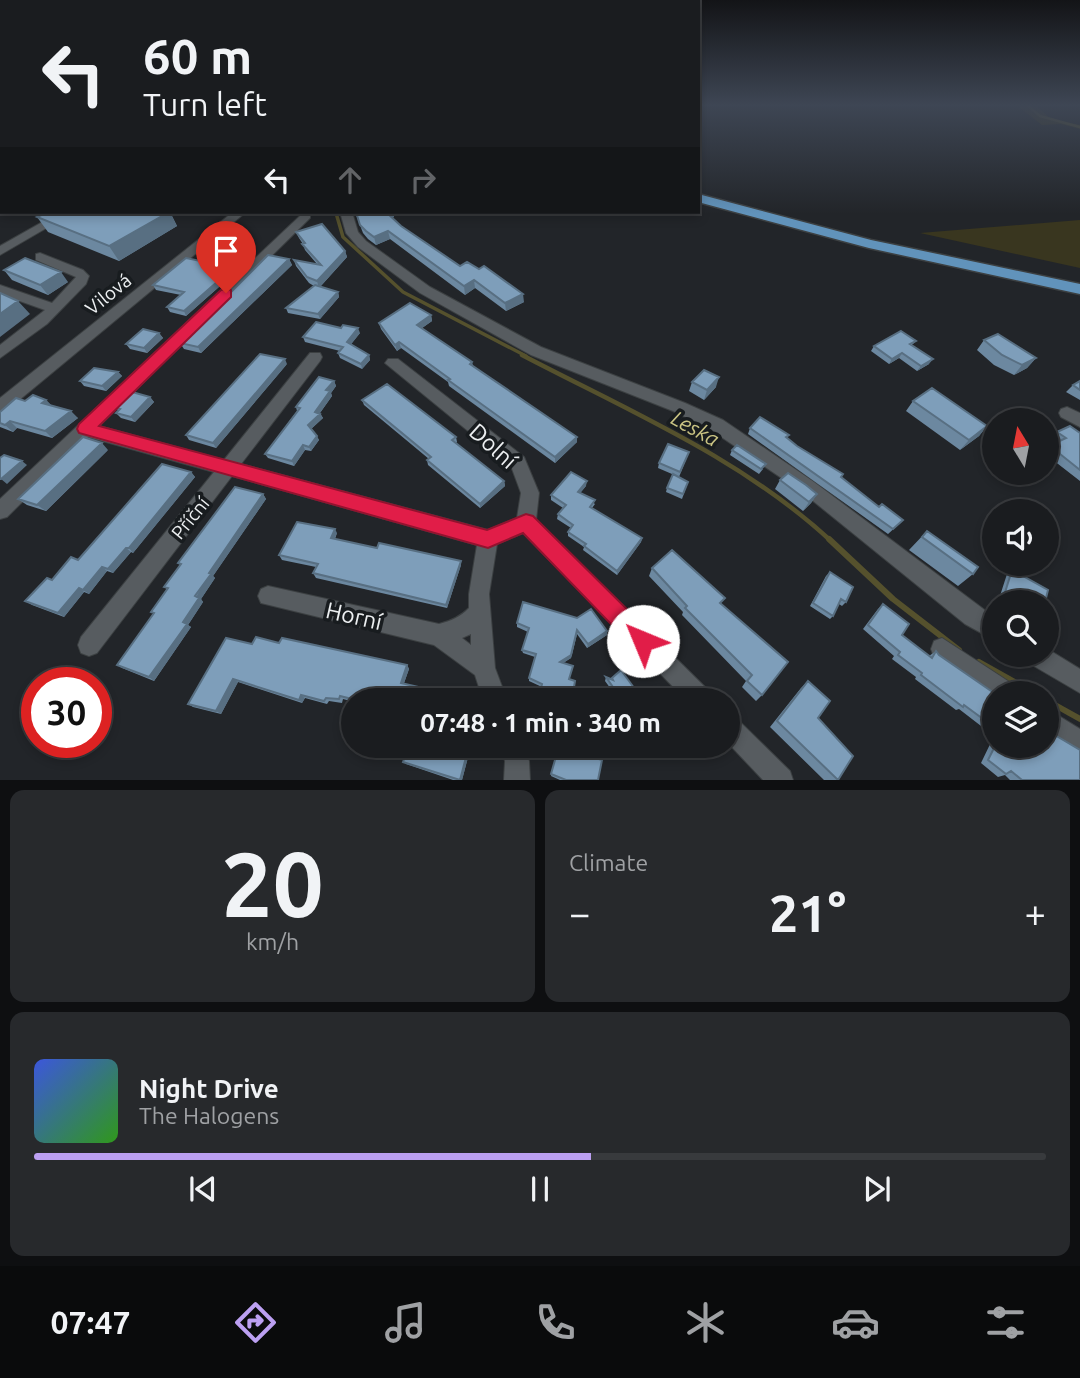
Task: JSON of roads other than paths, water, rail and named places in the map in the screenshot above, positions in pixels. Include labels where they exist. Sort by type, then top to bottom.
[{"type":"main road","points":[[700,199],[870,244],[1080,289]]},
{"type":"street","points":[[0,251],[65,214]]},
{"type":"street","name":"Vilová","points":[[0,407],[238,214]]},
{"type":"street","points":[[347,214],[352,233],[362,244],[425,290],[536,351],[679,407],[717,425],[808,487],[982,621]]},
{"type":"street","points":[[0,511],[306,216]]},
{"type":"street","points":[[0,353],[55,309],[81,281],[83,276],[40,257]]},
{"type":"street","points":[[0,289],[55,309]]},
{"type":"street","name":"Příční","points":[[89,645],[232,467],[315,357]]},
{"type":"street","name":"Dolní","points":[[393,363],[518,462],[530,493],[526,523]]},
{"type":"street","points":[[85,429],[488,539],[526,523],[690,688]]},
{"type":"street","points":[[488,539],[479,594],[484,668],[491,688]]},
{"type":"street","name":"Horní","points":[[268,596],[439,635],[484,668]]},
{"type":"street","points":[[439,635],[458,630],[472,622],[480,612]]},
{"type":"street","points":[[942,649],[989,681]]},
{"type":"street","points":[[1056,667],[1080,682]]},
{"type":"street","points":[[1059,729],[1080,743]]},
{"type":"street","points":[[740,738],[780,779]]},
{"type":"street","points":[[516,758],[517,779]]},
{"type":"waterway","name":"Leska","points":[[336,214],[343,237],[403,292],[526,356]]},
{"type":"waterway","name":"Leska","points":[[522,355],[643,416],[722,461],[797,512],[831,541]]},
{"type":"waterway","name":"Leska","points":[[829,539],[893,599],[959,650]]},
{"type":"waterway","name":"Leska","points":[[979,662],[1013,681]]},
{"type":"waterway","name":"Leska","points":[[1059,707],[1080,719]]}]
